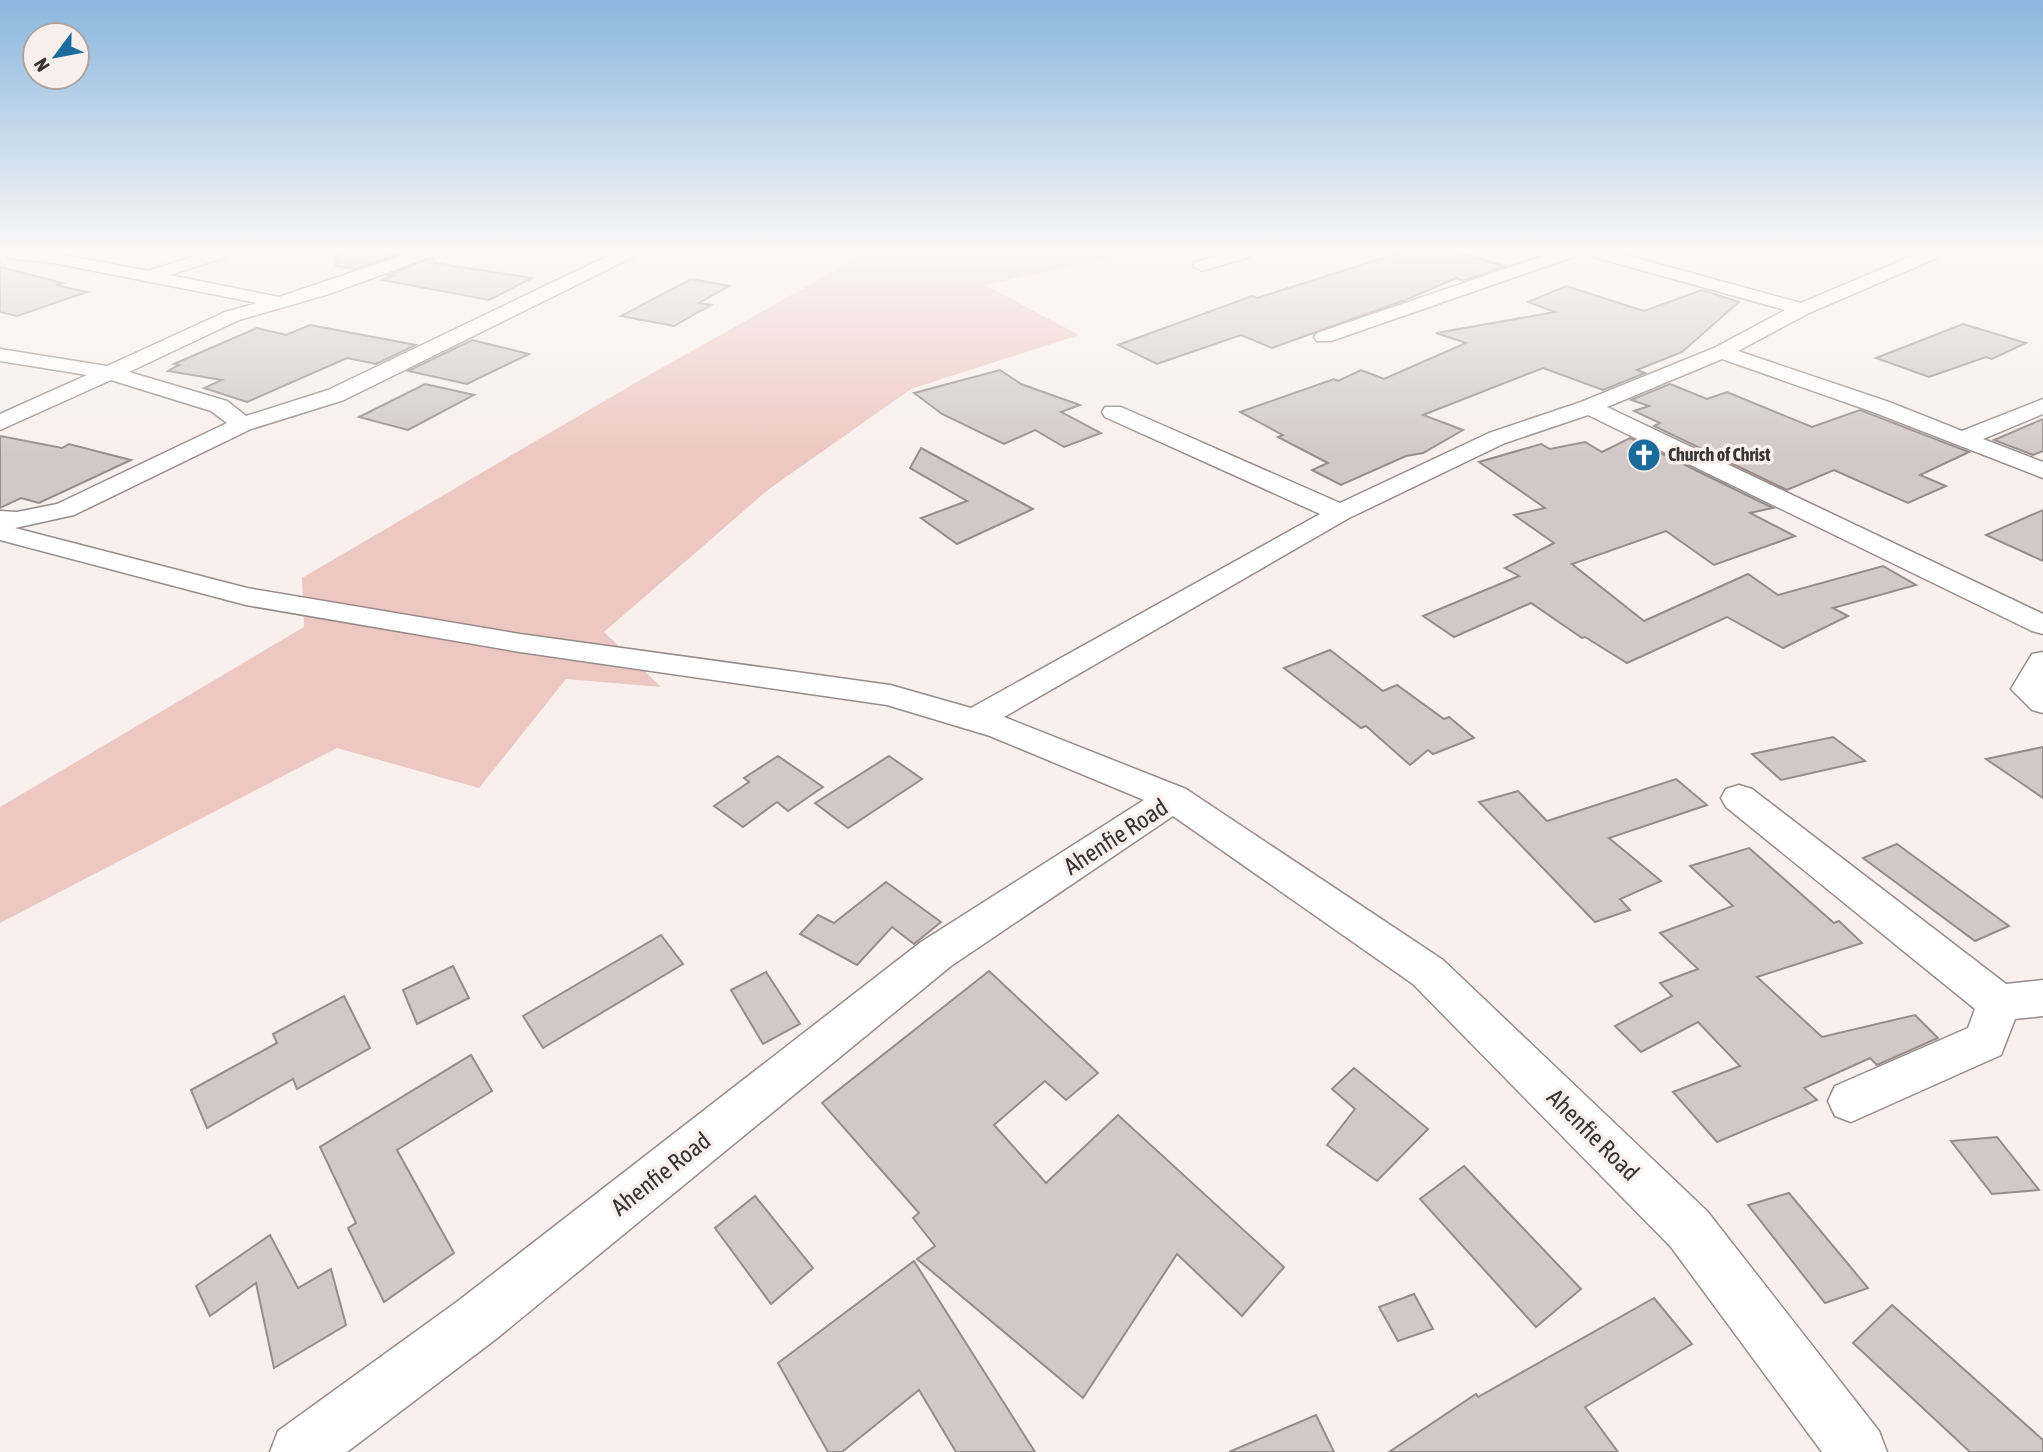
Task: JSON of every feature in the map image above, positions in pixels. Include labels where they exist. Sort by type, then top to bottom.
[{"type":"street","points":[[0,423],[221,321]]},
{"type":"street","points":[[3,532],[65,510],[243,424],[335,396],[489,321]]},
{"type":"street","points":[[1324,337],[1371,321]]},
{"type":"street","points":[[975,720],[1340,513],[1497,438],[1589,407],[1721,352],[1780,321]]},
{"type":"street","points":[[1721,352],[1881,407],[2043,471]]},
{"type":"street","points":[[0,355],[108,372],[219,406],[243,424]]},
{"type":"street","points":[[1962,439],[2043,406]]},
{"type":"street","points":[[1589,407],[2043,625]]},
{"type":"street","points":[[1113,412],[1340,513]]},
{"type":"street","points":[[3,532],[246,596],[520,643],[890,695],[1002,728],[1173,798]]},
{"type":"street","points":[[2043,661],[2027,689],[2043,703]]},
{"type":"street","name":"Ahenfie Road","points":[[299,1452],[477,1320],[936,954],[1173,798],[1428,972],[1689,1229],[1858,1452]]},
{"type":"street","points":[[1739,798],[1999,1003],[2043,998]]},
{"type":"street","points":[[1851,1101],[1985,1041],[1999,1003]]},
{"type":"shaded area","points":[[746,321],[1052,321],[1079,335],[911,389],[769,489],[604,632],[661,687],[566,679],[479,788],[337,748],[0,923],[0,807],[304,627],[302,578]]},
{"type":"building","points":[[646,321],[683,321],[674,326]]},
{"type":"building","points":[[1184,321],[1348,321],[1272,348],[1241,335],[1157,364],[1118,345]]},
{"type":"building","points":[[1505,321],[1718,321],[1682,352],[1637,370],[1645,373],[1603,390],[1543,368],[1423,415],[1463,430],[1423,453],[1406,456],[1341,485],[1312,470],[1328,463],[1278,437],[1283,435],[1240,412],[1334,379],[1338,381],[1361,370],[1384,379],[1466,343],[1436,333]]},
{"type":"building","points":[[1963,324],[2026,343],[1992,359],[1986,357],[1929,377],[1876,358]]},
{"type":"building","points":[[310,325],[416,345],[376,364],[347,358],[247,402],[204,388],[222,380],[168,371],[179,365],[174,364],[257,328],[286,335]]},
{"type":"building","points":[[472,340],[529,354],[467,384],[408,371]]},
{"type":"building","points":[[1000,370],[1021,384],[1080,405],[1061,412],[1101,433],[1064,447],[1035,430],[1004,444],[942,414],[914,393]]},
{"type":"building","points":[[425,384],[474,395],[408,430],[359,417]]},
{"type":"building","points":[[1670,384],[1707,399],[1727,392],[1812,427],[1860,410],[1969,452],[1920,475],[1946,486],[1908,503],[1834,470],[1787,490],[1654,426],[1660,423],[1634,411],[1649,406],[1631,400]]},
{"type":"building","points":[[2043,419],[2043,451],[2033,455],[1994,440]]},
{"type":"building","points":[[0,436],[62,448],[69,444],[131,460],[39,503],[21,498],[0,508]]},
{"type":"building","points":[[1630,438],[1773,508],[1750,513],[1795,536],[1714,565],[1666,531],[1572,564],[1644,621],[1748,574],[1778,595],[1883,566],[1916,585],[1833,608],[1848,616],[1783,648],[1727,617],[1627,663],[1585,637],[1582,638],[1531,603],[1454,637],[1423,616],[1519,576],[1505,568],[1554,543],[1514,515],[1545,508],[1479,462],[1541,444],[1550,449],[1585,442],[1602,452]]},
{"type":"building","points":[[921,448],[1033,509],[957,544],[921,518],[967,501],[910,468]]},
{"type":"building","points":[[2043,510],[2043,561],[1986,535]]},
{"type":"building","points":[[1330,650],[1383,691],[1397,685],[1444,719],[1449,717],[1474,738],[1433,754],[1428,750],[1410,765],[1366,726],[1361,728],[1284,668]]},
{"type":"building","points":[[1833,737],[1865,761],[1781,780],[1752,754]]},
{"type":"building","points":[[2043,747],[2043,798],[1986,759]]},
{"type":"building","points":[[778,756],[823,787],[788,811],[777,802],[743,827],[714,806],[749,782],[744,778]]},
{"type":"building","points":[[889,756],[922,779],[848,828],[815,803]]},
{"type":"building","points":[[1676,779],[1707,805],[1609,838],[1661,881],[1620,899],[1630,910],[1595,922],[1479,802],[1518,791],[1547,821]]},
{"type":"building","points":[[1897,844],[2009,926],[1975,941],[1863,858]]},
{"type":"building","points":[[1749,848],[1834,923],[1839,921],[1862,943],[1757,977],[1822,1037],[1915,1015],[1938,1038],[1877,1065],[1870,1058],[1804,1088],[1817,1100],[1717,1142],[1673,1092],[1740,1066],[1698,1022],[1641,1052],[1615,1026],[1672,996],[1660,983],[1698,969],[1660,933],[1733,906],[1690,866]]},
{"type":"building","points":[[886,882],[941,922],[914,944],[892,927],[857,965],[800,934],[818,915],[834,923]]},
{"type":"building","points":[[661,935],[683,964],[543,1048],[523,1016]]},
{"type":"building","points":[[453,966],[469,998],[417,1024],[403,990]]},
{"type":"building","points":[[989,971],[1098,1073],[1066,1100],[1045,1081],[994,1125],[1046,1183],[1118,1115],[1284,1267],[1242,1316],[1177,1254],[1083,1398],[917,1259],[935,1246],[913,1218],[919,1213],[822,1103]]},
{"type":"building","points":[[766,972],[800,1024],[763,1044],[731,990]]},
{"type":"building","points":[[344,996],[370,1048],[297,1089],[293,1079],[207,1128],[191,1090],[277,1043],[273,1034]]},
{"type":"building","points":[[471,1055],[492,1091],[397,1150],[454,1253],[384,1302],[348,1228],[356,1223],[320,1147]]},
{"type":"building","points":[[1354,1068],[1428,1129],[1377,1181],[1327,1145],[1355,1109],[1332,1089]]},
{"type":"building","points":[[1997,1137],[2039,1190],[1992,1194],[1951,1141]]},
{"type":"building","points":[[1464,1166],[1581,1289],[1536,1327],[1420,1199]]},
{"type":"building","points":[[1789,1193],[1868,1288],[1825,1303],[1748,1205]]},
{"type":"building","points":[[755,1196],[813,1268],[771,1304],[715,1228]]},
{"type":"building","points":[[270,1235],[298,1288],[331,1269],[346,1325],[274,1368],[256,1283],[210,1316],[196,1286]]},
{"type":"building","points":[[914,1261],[1035,1452],[956,1452],[919,1390],[842,1452],[828,1452],[778,1363]]},
{"type":"building","points":[[1414,1294],[1433,1329],[1398,1341],[1379,1307]]},
{"type":"building","points":[[1654,1298],[1692,1344],[1585,1407],[1618,1452],[1389,1452],[1476,1394],[1478,1397]]},
{"type":"building","points":[[1892,1305],[2043,1440],[2043,1452],[1970,1452],[1853,1343]]},
{"type":"building","points":[[1316,1415],[1334,1452],[1229,1452]]},
{"type":"place","name":"Church of Christ","points":[[1644,455]]}]
